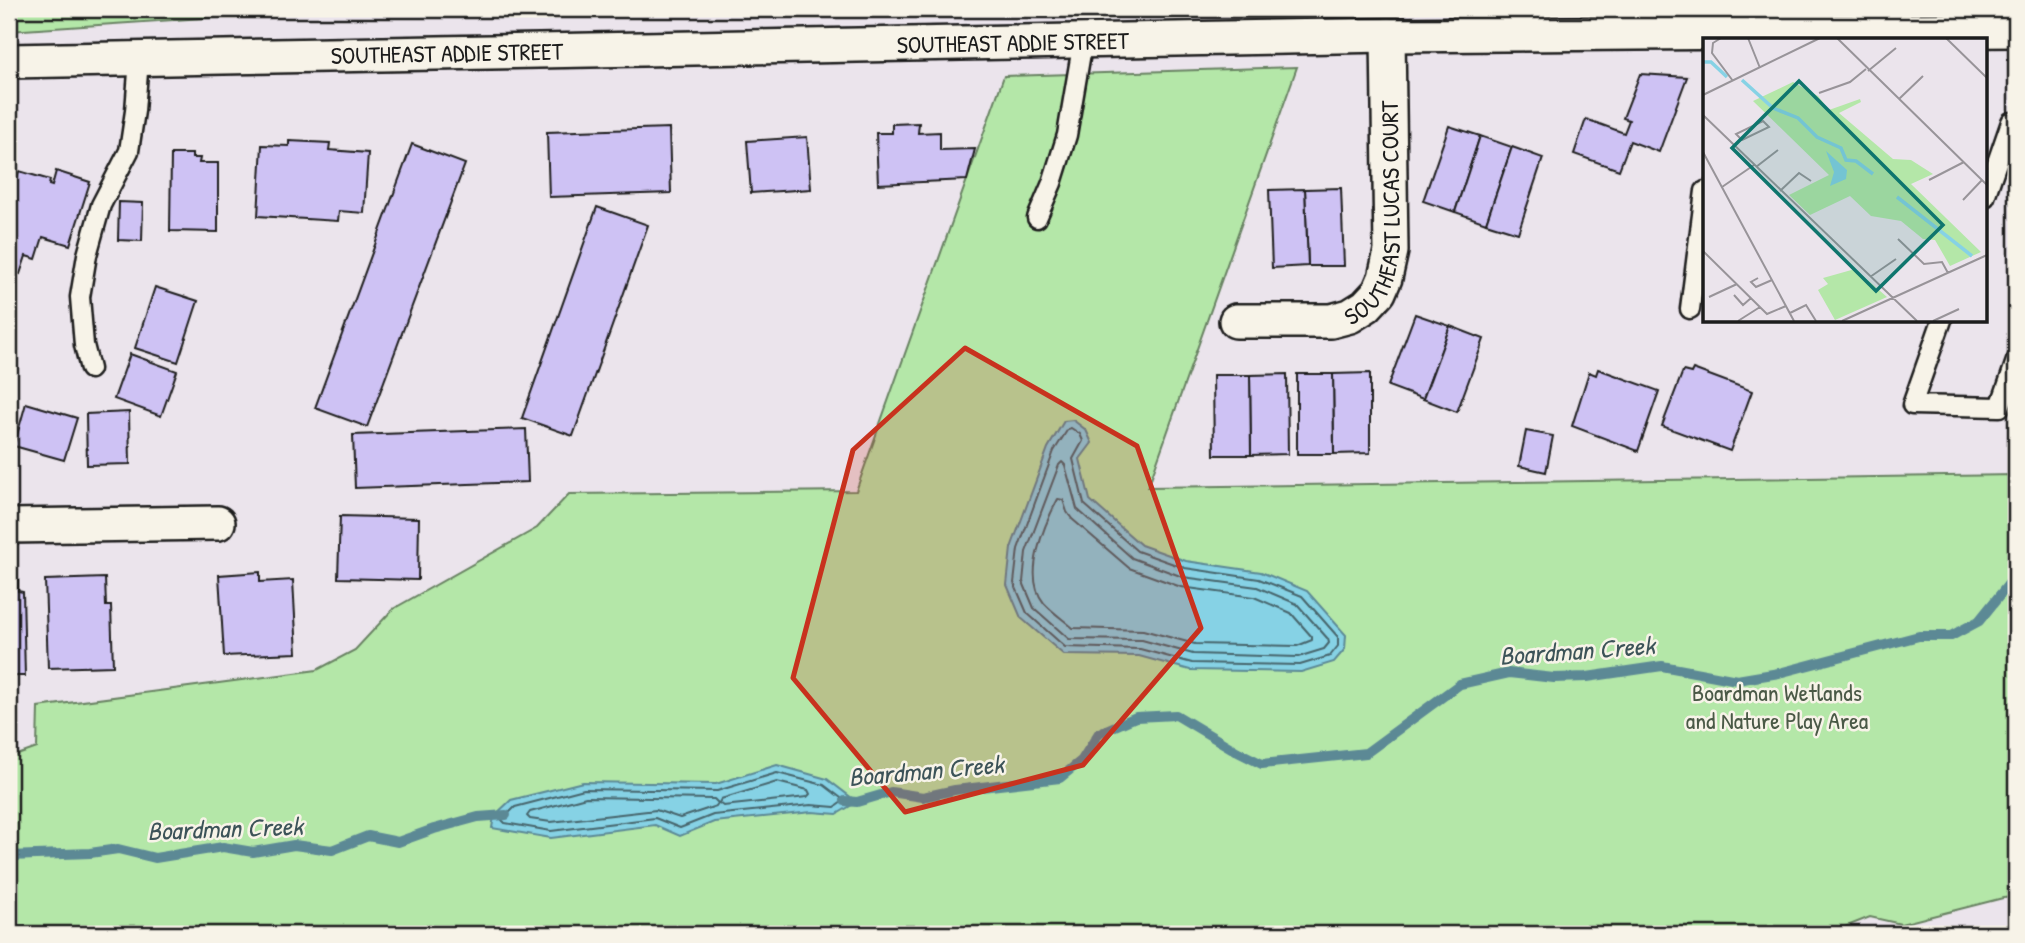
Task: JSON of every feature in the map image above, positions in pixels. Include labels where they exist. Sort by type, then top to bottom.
[{"type":"street","name":"SOUTHEAST ADDIE STREET","points":[[9,61],[1388,35],[2016,30]]},
{"type":"street","name":"SOUTHEAST LUCAS COURT","points":[[1236,321],[1331,321],[1350,316],[1366,306],[1379,292],[1391,251],[1388,35]]},
{"type":"street","points":[[9,526],[218,523]]},
{"type":"lane","points":[[1037,218],[1052,183],[1067,135],[1083,41]]},
{"type":"lane","points":[[90,369],[84,345],[80,297],[87,255],[101,205],[129,151],[139,59]]},
{"type":"lane","points":[[1986,194],[2011,122],[2016,122]]},
{"type":"lane","points":[[1690,309],[1703,207]]},
{"type":"lane","points":[[1941,322],[1912,405],[2000,407],[2016,361]]},
{"type":"highlighted area","points":[[965,348],[1137,446],[1201,628],[1083,765],[905,812],[793,678],[853,450]]},
{"type":"green space","points":[[9,9],[310,9],[9,31]]},
{"type":"green space","name":"Boardman Wetlands and Nature Play Area","points":[[1297,67],[1148,487],[2016,475],[2016,897],[1901,924],[1870,917],[1827,934],[9,934],[9,758],[37,748],[38,707],[317,670],[355,650],[393,609],[537,528],[569,494],[856,491],[1004,76]]},
{"type":"water","points":[[1073,420],[1086,430],[1092,443],[1080,459],[1090,500],[1141,545],[1186,561],[1261,572],[1307,591],[1346,635],[1345,649],[1334,662],[1301,672],[1190,670],[1139,656],[1064,655],[1021,618],[1007,585],[1011,548],[1048,448],[1064,421]]},
{"type":"water","points":[[777,765],[827,779],[857,802],[837,814],[812,812],[714,822],[680,836],[655,825],[551,838],[492,828],[494,816],[511,800],[583,782],[716,784]]},
{"type":"building","points":[[1640,74],[1687,77],[1659,152],[1630,141],[1619,170],[1574,154],[1586,119],[1624,133],[1629,120],[1623,118]]},
{"type":"building","points":[[919,123],[918,133],[940,132],[940,150],[975,149],[967,180],[878,184],[876,133],[892,133],[892,124]]},
{"type":"building","points":[[1449,126],[1480,136],[1455,212],[1423,201]]},
{"type":"building","points":[[669,128],[671,193],[549,197],[547,132]]},
{"type":"building","points":[[1480,136],[1512,147],[1486,223],[1455,212]]},
{"type":"building","points":[[807,137],[811,189],[751,193],[747,141]]},
{"type":"building","points":[[289,141],[330,143],[329,150],[368,153],[364,213],[339,211],[338,221],[258,216],[262,145],[289,146]]},
{"type":"building","points":[[412,144],[465,164],[367,427],[315,408]]},
{"type":"building","points":[[1512,147],[1543,158],[1518,233],[1486,223]]},
{"type":"building","points":[[171,154],[192,154],[192,158],[200,158],[199,163],[218,163],[218,232],[170,231]]},
{"type":"building","points":[[19,171],[50,180],[49,185],[52,186],[56,171],[90,182],[70,245],[43,237],[36,259],[26,256],[20,274],[9,270],[9,204]]},
{"type":"building","points":[[1341,188],[1344,266],[1308,266],[1305,189]]},
{"type":"building","points":[[1305,189],[1308,266],[1272,268],[1269,190]]},
{"type":"building","points":[[119,202],[143,203],[142,241],[118,240]]},
{"type":"building","points":[[597,207],[648,225],[573,436],[522,418]]},
{"type":"building","points":[[155,287],[198,301],[178,362],[135,348]]},
{"type":"building","points":[[1415,314],[1450,326],[1423,399],[1388,386]]},
{"type":"building","points":[[1450,326],[1484,339],[1457,412],[1423,399]]},
{"type":"building","points":[[130,354],[177,371],[161,416],[114,399]]},
{"type":"building","points":[[1598,369],[1659,391],[1638,451],[1572,426],[1589,372],[1596,375]]},
{"type":"building","points":[[1693,369],[1752,391],[1730,451],[1662,426],[1683,371],[1691,373]]},
{"type":"building","points":[[1370,373],[1370,453],[1334,454],[1333,374]]},
{"type":"building","points":[[1287,374],[1288,454],[1251,455],[1250,375]]},
{"type":"building","points":[[1297,374],[1333,374],[1334,454],[1297,454]]},
{"type":"building","points":[[1213,375],[1250,375],[1251,455],[1214,455]]},
{"type":"building","points":[[26,403],[77,418],[64,460],[14,446]]},
{"type":"building","points":[[129,412],[130,464],[87,465],[86,414]]},
{"type":"building","points":[[526,429],[528,482],[355,488],[353,435]]},
{"type":"building","points":[[1526,431],[1553,436],[1546,472],[1519,466]]},
{"type":"building","points":[[340,516],[419,518],[418,580],[338,578]]},
{"type":"building","points":[[260,572],[260,582],[293,580],[297,653],[224,656],[219,575]]},
{"type":"building","points":[[105,578],[106,606],[111,606],[113,666],[48,668],[45,580]]},
{"type":"building","points":[[9,580],[18,580],[18,591],[23,592],[25,676],[9,676]]},
{"type":"waterway","name":"Boardman Creek","points":[[845,801],[857,802],[891,792],[923,797],[955,790],[1060,778],[1082,760],[1099,733],[1136,717],[1176,715],[1262,764],[1366,753],[1460,684],[1509,673],[1554,678],[1587,677],[1662,666],[1737,680],[1779,673],[1919,636],[1951,636],[1979,621],[2016,575]]},
{"type":"waterway","name":"Boardman Creek","points":[[9,856],[90,853],[118,849],[155,858],[223,847],[253,852],[294,845],[332,850],[368,836],[398,842],[478,817],[506,815]]}]
